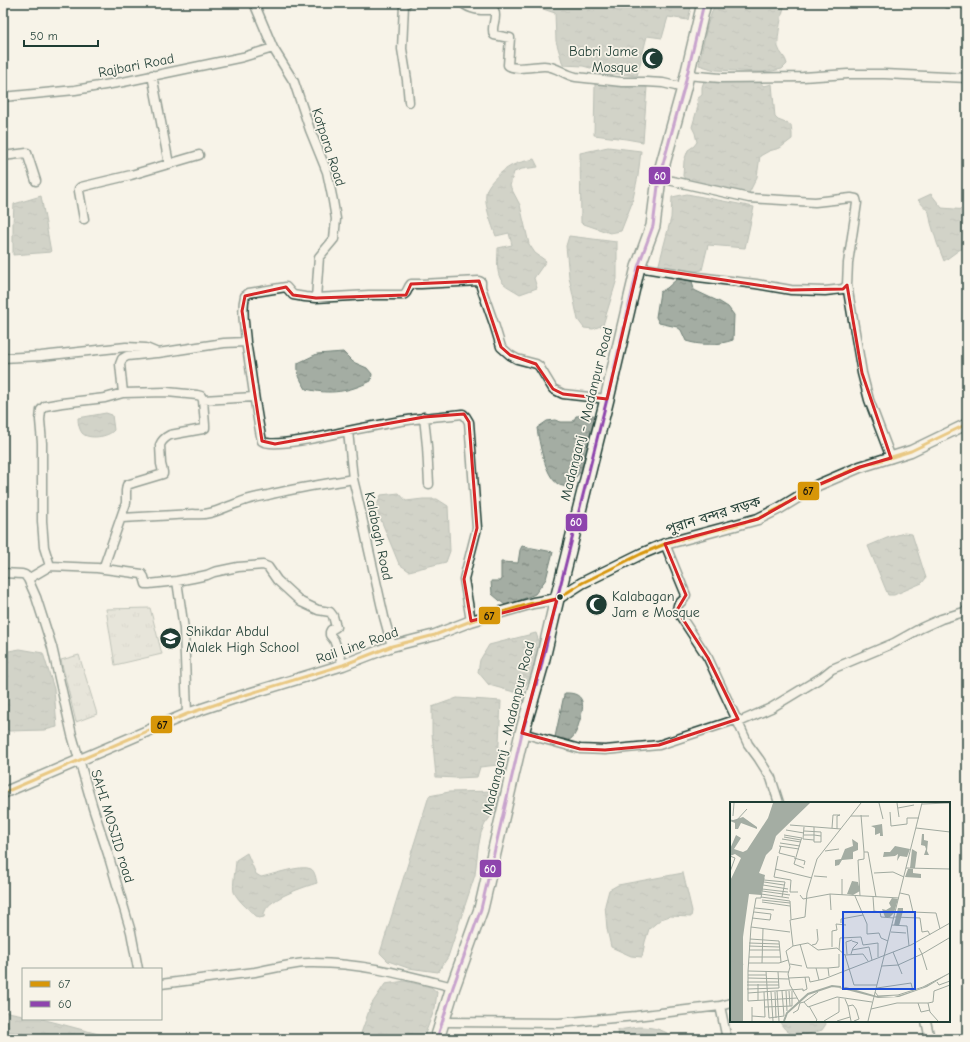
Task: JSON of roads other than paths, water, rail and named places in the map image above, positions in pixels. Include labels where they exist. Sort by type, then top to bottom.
[{"type":"main road","name":"Madanganj - Madanpur Road","points":[[437,1039],[480,909],[522,733],[541,667],[608,399],[638,267],[652,226],[659,178],[685,82],[704,3]]},
{"type":"street","name":"Kotpara Road","points":[[254,3],[273,48],[294,82],[310,130],[327,172],[336,219],[334,239],[319,257],[316,298]]},
{"type":"street","points":[[407,3],[404,5],[402,49],[409,102]]},
{"type":"street","points":[[463,3],[466,6],[480,10],[494,10],[495,16],[492,33],[497,36],[510,38],[508,65],[515,68],[544,66],[558,69],[569,76],[622,82],[662,83],[728,78],[803,77],[848,74],[884,74],[967,78]]},
{"type":"street","points":[[947,3],[962,3]]},
{"type":"street","name":"Rajbari Road","points":[[3,96],[75,90],[123,82],[243,57],[273,48]]},
{"type":"street","points":[[152,75],[169,164]]},
{"type":"street","points":[[3,156],[28,153],[36,181]]},
{"type":"street","points":[[84,219],[79,191],[81,187],[131,175],[199,154]]},
{"type":"street","points":[[659,178],[749,198],[815,202],[851,198],[856,199],[857,203],[848,263],[847,285],[864,380],[891,458]]},
{"type":"street","points":[[638,267],[791,290],[843,290],[847,285]]},
{"type":"street","points":[[471,621],[464,579],[477,528],[469,422],[466,417],[463,414],[424,417],[315,438],[265,444],[262,442],[246,342],[245,324],[242,311],[245,296],[249,293],[286,287],[293,295],[316,298],[403,295],[406,294],[410,284],[479,281],[481,282],[480,287],[501,347],[517,359],[539,366],[553,389],[563,394],[608,399]]},
{"type":"street","points":[[123,393],[120,364],[122,359],[128,356],[224,343],[246,342]]},
{"type":"street","points":[[3,358],[126,347],[146,348],[158,353]]},
{"type":"street","points":[[50,566],[44,547],[42,521],[41,410],[45,406],[105,398],[123,393],[167,392],[201,396],[203,400],[205,428],[170,435],[161,442],[160,445],[163,474],[127,485],[126,503],[122,518],[103,569]]},
{"type":"street","points":[[203,400],[254,396]]},
{"type":"street","points":[[424,417],[429,484]]},
{"type":"street","name":"পুরান বন্দর সড়ক","points":[[557,599],[582,583],[665,544],[758,519],[780,508],[818,485],[860,467],[911,451],[967,424]]},
{"type":"street","name":"Kalabagh Road","points":[[348,431],[353,479],[384,618],[392,646]]},
{"type":"street","points":[[122,518],[208,514],[239,502],[288,490],[353,479]]},
{"type":"street","points":[[665,544],[686,595],[678,604],[677,610],[680,617],[708,658],[748,744],[760,759],[771,778],[778,802]]},
{"type":"street","points":[[3,573],[22,574],[28,579],[50,566],[103,569],[142,574],[146,584],[148,584],[177,581],[238,567],[263,565],[268,567],[277,580],[301,602],[318,610],[330,612],[333,616],[336,627],[331,630],[330,635],[334,640],[343,665]]},
{"type":"street","name":"SAHI MOSJID road","points":[[28,579],[36,597],[52,647],[79,761],[131,932],[138,968]]},
{"type":"street","points":[[177,581],[184,630],[187,714]]},
{"type":"street","name":"Rail Line Road","points":[[3,793],[187,714],[343,665],[392,646],[435,635],[471,621],[534,603],[557,599]]},
{"type":"street","points":[[522,733],[580,749],[606,750],[659,745],[738,721],[770,708],[822,677],[832,668],[894,643],[941,619],[967,612]]},
{"type":"street","points":[[162,984],[254,972],[307,963],[323,963],[388,971],[453,987]]},
{"type":"street","points":[[443,1022],[559,1023],[636,1016],[720,1006],[730,1003]]},
{"type":"street","points":[[720,1006],[726,1039]]},
{"type":"street","points":[[926,1022],[930,1039]]},
{"type":"water","points":[[529,3],[692,3],[688,20],[668,17],[662,38],[647,36],[637,76],[609,73],[583,66],[563,65],[556,41],[555,13]]},
{"type":"water","points":[[715,3],[786,3],[781,17],[778,47],[787,64],[782,69],[760,72],[715,70],[699,65],[707,26]]},
{"type":"water","points":[[728,80],[760,80],[760,83],[764,86],[772,84],[775,117],[778,120],[791,125],[792,139],[780,148],[769,151],[760,156],[757,177],[749,193],[741,196],[687,182],[683,176],[684,161],[688,150],[697,142],[692,127],[698,106],[697,99],[702,95],[704,81],[711,82]]},
{"type":"water","points":[[601,83],[647,87],[643,142],[594,135],[595,84]]},
{"type":"water","points":[[608,147],[641,151],[638,176],[632,203],[621,231],[610,233],[581,223],[580,153]]},
{"type":"water","points":[[534,159],[538,167],[522,169],[514,172],[510,186],[520,205],[529,244],[535,253],[546,261],[534,278],[537,288],[520,294],[503,283],[500,279],[498,248],[512,245],[509,233],[496,236],[487,209],[486,193],[489,185],[496,177],[509,167]]},
{"type":"water","points":[[687,194],[754,207],[745,248],[708,245],[702,270],[684,273],[658,268],[671,218],[672,197]]},
{"type":"water","points":[[931,194],[942,208],[967,210],[967,247],[959,250],[944,261],[937,243],[929,212],[918,200]]},
{"type":"water","points":[[41,196],[51,252],[13,255],[14,204]]},
{"type":"water","points":[[569,236],[617,242],[617,279],[603,325],[593,329],[584,328],[578,320],[569,277],[566,246]]},
{"type":"water","points":[[677,279],[692,281],[694,290],[728,307],[734,315],[733,340],[710,344],[692,343],[686,341],[681,330],[677,327],[659,323],[656,317],[660,292]]},
{"type":"water","points":[[343,352],[353,362],[367,368],[372,374],[371,381],[355,388],[331,392],[306,389],[299,377],[298,363],[317,354]]},
{"type":"water","points":[[106,413],[112,415],[114,430],[108,434],[98,437],[85,435],[82,433],[78,418]]},
{"type":"water","points":[[596,415],[593,438],[582,470],[567,487],[559,485],[553,480],[546,466],[537,428],[547,421],[555,420],[560,422],[573,422],[576,416]]},
{"type":"water","points":[[399,493],[406,501],[437,499],[448,506],[450,551],[446,562],[409,571],[399,564],[376,508],[381,495]]},
{"type":"water","points":[[904,533],[912,534],[926,578],[922,583],[894,595],[888,595],[868,546]]},
{"type":"water","points":[[522,546],[553,552],[546,579],[535,594],[506,606],[492,594],[491,581],[501,581],[501,562],[518,563]]},
{"type":"water","points":[[536,633],[539,642],[536,666],[522,691],[514,692],[489,685],[478,672],[480,660],[489,645]]},
{"type":"water","points":[[20,649],[43,653],[54,689],[57,727],[45,730],[9,731],[3,725],[3,652]]},
{"type":"water","points":[[565,693],[577,695],[582,702],[583,707],[574,736],[567,741],[555,737]]},
{"type":"water","points":[[457,698],[501,701],[498,765],[480,767],[477,777],[436,777],[432,733],[432,707]]},
{"type":"water","points":[[496,791],[501,794],[495,811],[485,824],[481,833],[475,875],[448,957],[438,972],[408,968],[388,961],[380,953],[429,796],[449,792]]},
{"type":"water","points":[[247,853],[256,874],[261,877],[294,869],[307,868],[313,871],[317,883],[280,897],[268,906],[264,917],[259,918],[242,903],[234,892],[233,885],[236,860]]},
{"type":"water","points":[[683,873],[692,911],[691,917],[670,916],[661,919],[649,929],[642,957],[631,956],[611,947],[607,929],[605,905],[609,890],[618,885]]},
{"type":"water","points":[[405,981],[431,987],[437,992],[435,1008],[423,1039],[359,1039],[371,1005],[385,984]]},
{"type":"water","points":[[3,1011],[22,1015],[22,1020],[46,1020],[117,1039],[44,1039],[3,1030]]},
{"type":"water","points":[[780,1022],[825,1022],[826,1024],[822,1030],[800,1035],[795,1035],[784,1028]]},
{"type":"water","points":[[638,1027],[659,1030],[678,1039],[619,1039],[618,1030]]},
{"type":"place","name":"Babri Jame Mosque","points":[[653,59]]},
{"type":"place","name":"Kalabagan Jam e Mosque","points":[[596,604]]},
{"type":"place","name":"Shikdar Abdul Malek High School","points":[[171,639]]}]
